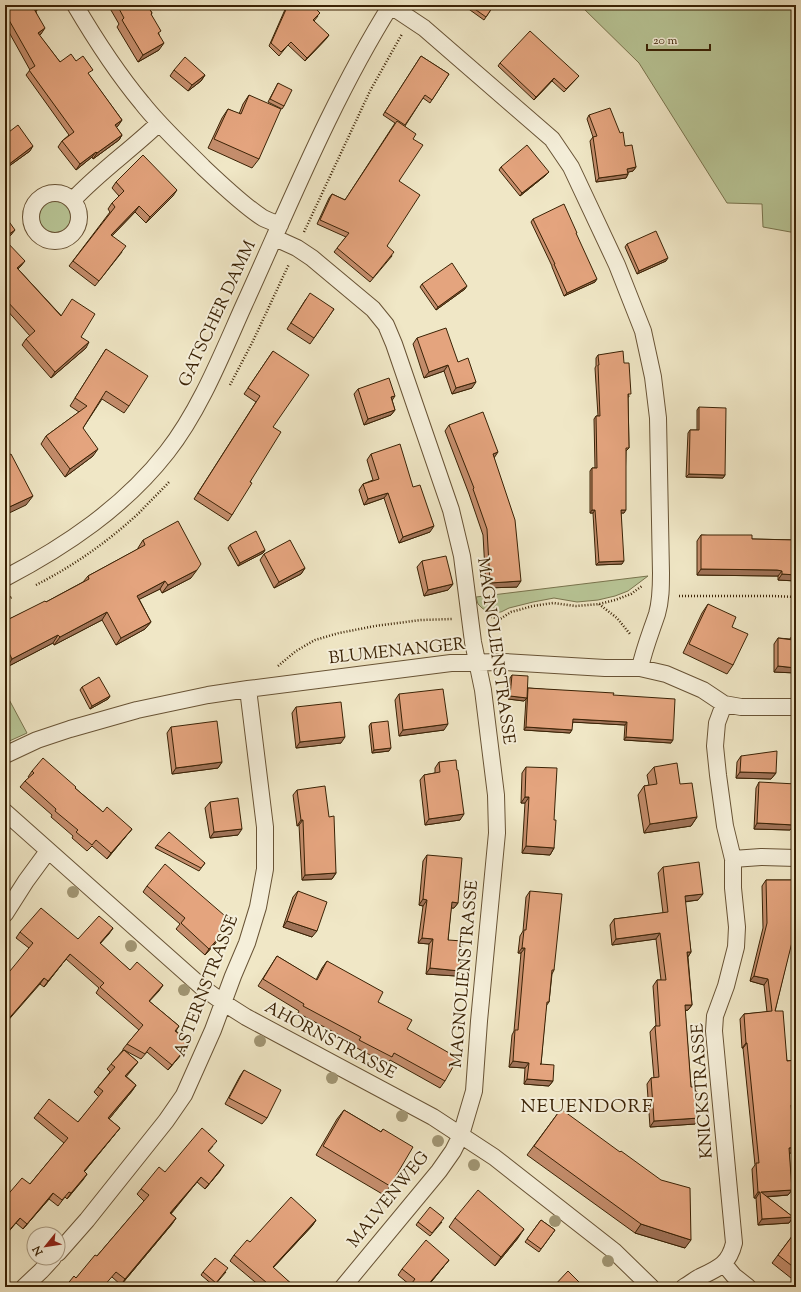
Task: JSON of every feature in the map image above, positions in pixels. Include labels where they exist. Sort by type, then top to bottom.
[{"type":"street","name":"MAGNOLIENSTRASSE","points":[[75,5],[91,33],[118,73],[159,124],[216,179],[263,218],[277,232],[312,258],[373,309],[386,325],[394,344],[451,510],[462,556],[473,642],[483,690],[496,795],[498,833],[479,1021],[474,1091],[461,1135]]},
{"type":"street","points":[[391,5],[424,28],[552,139],[571,167],[617,265],[643,331],[653,377],[658,418],[661,573],[660,596],[657,613],[643,652],[640,668]]},
{"type":"street","name":"GATSCHER DAMM","points":[[5,578],[38,561],[66,544],[91,526],[117,505],[167,452],[186,423],[207,385],[340,96],[391,5]]},
{"type":"street","points":[[73,200],[85,187],[159,124]]},
{"type":"street","name":"BLUMENANGER","points":[[5,755],[37,740],[107,717],[144,708],[266,686],[451,663],[504,662],[605,668],[640,668],[666,674],[703,690],[724,704],[741,707],[796,707]]},
{"type":"street","name":"ASTERNSTRASSE","points":[[66,1244],[87,1220],[166,1121],[184,1095],[213,1030],[247,943],[256,915],[265,869],[265,827],[248,689]]},
{"type":"street","name":"KNICKSTRASSE","points":[[724,704],[717,723],[715,746],[725,826],[733,859],[733,888],[737,927],[736,947],[726,986],[715,1016],[714,1031],[734,1243],[732,1254],[724,1264]]},
{"type":"street","name":"AHORNSTRASSE","points":[[5,812],[203,988],[246,1018],[433,1117],[461,1135],[494,1158],[614,1251],[650,1287]]},
{"type":"street","points":[[5,914],[26,880],[48,851]]},
{"type":"street","points":[[733,859],[761,857],[796,858]]},
{"type":"street","name":"MALVENWEG","points":[[343,1287],[439,1171],[461,1135]]},
{"type":"street","points":[[684,1287],[724,1264],[734,1276],[748,1287]]},
{"type":"street","points":[[24,1287],[46,1266]]},
{"type":"path","points":[[473,642],[487,635],[500,619],[511,612],[533,606],[553,603],[576,606],[599,604],[615,600],[631,594],[661,573]]},
{"type":"path","points":[[660,596],[796,597]]},
{"type":"path","points":[[599,604],[616,618],[633,637],[643,652]]},
{"type":"path","points":[[266,686],[270,675],[280,663],[296,651],[316,640],[339,633],[375,626],[421,620],[449,620],[470,616]]},
{"type":"green space","points":[[580,5],[796,5],[796,233],[763,227],[762,204],[727,203],[639,63]]},
{"type":"green space","points":[[52,201],[58,201],[68,208],[71,217],[70,223],[64,230],[58,233],[52,233],[42,226],[39,220],[39,214],[46,204]]},
{"type":"green space","points":[[648,576],[628,591],[615,596],[598,600],[577,602],[554,598],[509,608],[501,612],[488,612],[478,604],[476,597]]},
{"type":"green space","points":[[5,692],[27,733],[5,743]]},
{"type":"building","points":[[5,5],[41,5],[34,9],[45,28],[38,33],[60,62],[71,54],[76,61],[83,56],[93,70],[88,73],[122,120],[115,125],[122,135],[80,164],[62,141],[74,132],[29,70],[35,66],[5,13]]},
{"type":"building","points":[[117,5],[147,5],[161,31],[158,33],[164,43],[143,55],[122,20],[124,18]]},
{"type":"building","points":[[288,5],[312,5],[320,13],[313,20],[329,35],[307,58],[291,42],[281,52],[271,43]]},
{"type":"building","points":[[469,5],[494,5],[486,17]]},
{"type":"building","points":[[530,31],[579,76],[566,89],[554,78],[536,97],[500,63]]},
{"type":"building","points":[[421,56],[449,74],[432,100],[425,95],[405,125],[385,112]]},
{"type":"building","points":[[185,57],[205,75],[192,85],[174,70]]},
{"type":"building","points":[[278,83],[292,90],[284,106],[270,99]]},
{"type":"building","points":[[249,95],[281,109],[259,159],[214,139],[228,109],[241,114]]},
{"type":"building","points":[[610,108],[620,133],[623,132],[625,146],[632,145],[636,167],[627,169],[628,174],[599,178],[593,137],[597,136],[589,115]]},
{"type":"building","points":[[397,121],[416,134],[413,139],[423,145],[399,181],[420,195],[387,246],[394,252],[373,278],[337,248],[349,233],[320,220],[332,194],[345,200]]},
{"type":"building","points":[[18,125],[33,146],[8,165],[5,161],[5,135]]},
{"type":"building","points":[[527,145],[549,172],[522,193],[501,167]]},
{"type":"building","points":[[143,155],[177,190],[150,217],[139,206],[111,235],[126,246],[99,281],[73,261],[115,207],[112,203],[124,191],[116,182]]},
{"type":"building","points":[[564,204],[597,279],[567,293],[555,264],[533,219]]},
{"type":"building","points":[[5,216],[15,230],[5,237]]},
{"type":"building","points":[[656,231],[668,258],[639,271],[627,244]]},
{"type":"building","points":[[5,240],[25,261],[17,268],[61,316],[72,299],[95,314],[81,337],[89,342],[55,372],[26,339],[35,331],[5,299]]},
{"type":"building","points":[[452,263],[467,286],[438,307],[422,284]]},
{"type":"building","points":[[310,293],[334,309],[314,338],[291,323]]},
{"type":"building","points":[[446,328],[458,362],[468,358],[476,382],[456,388],[448,365],[429,372],[417,338]]},
{"type":"building","points":[[106,349],[148,376],[129,406],[106,391],[83,428],[98,449],[70,469],[46,436],[87,406],[75,398]]},
{"type":"building","points":[[273,351],[309,375],[273,427],[281,432],[250,482],[252,483],[232,515],[198,493],[260,396],[248,388]]},
{"type":"building","points":[[623,351],[624,363],[629,363],[631,394],[628,394],[629,448],[626,448],[626,510],[621,510],[624,561],[599,562],[595,510],[592,510],[592,468],[597,468],[596,416],[600,416],[598,355]]},
{"type":"building","points":[[389,378],[395,396],[391,397],[395,410],[368,419],[358,389]]},
{"type":"building","points":[[699,407],[726,408],[725,475],[689,474],[690,430],[699,430]]},
{"type":"building","points":[[483,412],[498,452],[493,454],[515,520],[521,581],[490,583],[487,529],[473,489],[474,488],[449,425]]},
{"type":"building","points":[[400,444],[413,487],[420,485],[434,526],[403,537],[388,493],[368,499],[363,484],[379,479],[371,454]]},
{"type":"building","points":[[11,454],[33,496],[5,509],[5,457]]},
{"type":"building","points":[[178,521],[201,564],[197,570],[168,585],[165,581],[137,596],[151,622],[121,638],[107,612],[60,637],[58,635],[12,659],[5,645],[5,621],[45,601],[46,602],[89,579],[88,576],[145,545],[143,540]]},
{"type":"building","points":[[256,531],[265,550],[240,563],[230,545]]},
{"type":"building","points":[[701,535],[752,535],[752,539],[796,540],[796,575],[782,574],[782,571],[777,570],[701,569]]},
{"type":"building","points":[[290,540],[305,568],[279,582],[264,554]]},
{"type":"building","points":[[446,556],[453,584],[428,590],[422,561]]},
{"type":"building","points":[[708,604],[736,617],[732,627],[748,634],[733,665],[689,644]]},
{"type":"building","points":[[793,634],[796,635],[796,668],[778,666],[778,638],[793,640]]},
{"type":"building","points":[[512,675],[528,676],[527,698],[510,696]]},
{"type":"building","points":[[99,677],[110,696],[92,706],[82,687]]},
{"type":"building","points":[[528,688],[614,693],[613,695],[675,699],[673,740],[626,737],[627,722],[573,719],[572,730],[526,727]]},
{"type":"building","points":[[443,689],[448,724],[403,730],[399,694]]},
{"type":"building","points":[[341,702],[345,737],[300,742],[296,707]]},
{"type":"building","points":[[217,721],[222,762],[176,768],[171,727]]},
{"type":"building","points":[[388,721],[391,748],[374,750],[371,723]]},
{"type":"building","points":[[777,751],[776,773],[740,772],[741,756]]},
{"type":"building","points":[[43,758],[103,812],[107,807],[132,829],[111,853],[96,840],[92,845],[76,832],[78,830],[55,811],[56,809],[25,781],[34,773],[32,771]]},
{"type":"building","points":[[456,760],[464,814],[429,819],[424,775],[440,772],[439,762]]},
{"type":"building","points":[[677,763],[680,784],[692,783],[697,817],[650,824],[644,786],[657,784],[654,767]]},
{"type":"building","points":[[526,767],[557,768],[554,848],[526,846],[529,797],[525,797]]},
{"type":"building","points":[[759,782],[796,784],[794,825],[757,823]]},
{"type":"building","points":[[325,786],[329,817],[334,816],[336,873],[305,875],[303,820],[301,820],[297,790]]},
{"type":"building","points":[[238,798],[242,829],[214,832],[210,802]]},
{"type":"building","points":[[169,832],[205,863],[201,868],[157,845]]},
{"type":"building","points":[[427,855],[462,858],[458,903],[452,902],[448,940],[463,941],[460,971],[430,968],[433,939],[422,938],[427,900],[423,899]]},
{"type":"building","points":[[699,862],[703,894],[685,896],[691,952],[687,952],[692,1005],[685,1005],[691,1087],[697,1087],[699,1118],[654,1121],[651,1078],[659,1077],[655,1026],[660,1026],[657,980],[666,980],[660,933],[616,939],[614,919],[668,912],[663,867]]},
{"type":"building","points":[[165,864],[232,922],[209,949],[181,923],[185,918],[147,886]]},
{"type":"building","points":[[766,880],[796,880],[796,926],[775,1011],[783,1011],[787,1061],[796,1060],[796,1104],[791,1105],[795,1147],[789,1148],[792,1190],[761,1192],[793,1217],[762,1219],[756,1163],[759,1163],[744,1014],[772,1011],[768,979],[754,976],[767,923]]},
{"type":"building","points":[[298,891],[327,902],[317,931],[287,921]]},
{"type":"building","points":[[530,891],[562,894],[554,970],[552,970],[549,1002],[547,1002],[540,1064],[554,1065],[553,1081],[527,1079],[529,1063],[513,1061],[515,1030],[518,1030],[525,948],[522,948],[524,930],[526,930]]},
{"type":"building","points":[[41,908],[78,939],[99,916],[113,928],[100,943],[130,970],[137,962],[163,985],[149,1001],[179,1026],[175,1031],[190,1043],[172,1065],[150,1047],[145,1054],[127,1044],[143,1025],[100,987],[104,983],[70,954],[48,981],[44,978],[5,1023],[5,977],[33,943],[20,932]]},
{"type":"building","points":[[277,956],[317,980],[327,961],[383,992],[378,1002],[412,1020],[407,1029],[458,1058],[445,1081],[394,1053],[392,1057],[359,1040],[361,1037],[303,1006],[304,1004],[263,979]]},
{"type":"building","points":[[124,1050],[138,1062],[125,1076],[136,1085],[108,1118],[120,1128],[84,1171],[87,1174],[71,1193],[69,1192],[62,1200],[53,1193],[27,1224],[20,1218],[5,1235],[5,1198],[22,1178],[30,1184],[68,1138],[38,1113],[49,1099],[78,1122],[103,1091],[98,1087],[115,1067],[111,1064]]},
{"type":"building","points":[[244,1070],[281,1090],[267,1118],[229,1098]]},
{"type":"building","points":[[561,1109],[661,1180],[690,1188],[691,1240],[641,1224],[534,1146]]},
{"type":"building","points":[[344,1110],[381,1132],[383,1129],[413,1147],[390,1186],[323,1146]]},
{"type":"building","points":[[202,1128],[217,1141],[208,1151],[224,1165],[209,1184],[201,1177],[170,1213],[176,1218],[125,1279],[116,1272],[103,1287],[65,1287],[74,1276],[76,1278],[95,1255],[97,1256],[149,1195],[141,1189],[159,1167],[165,1172]]},
{"type":"building","points":[[478,1190],[524,1229],[501,1257],[455,1218]]},
{"type":"building","points":[[291,1197],[316,1220],[273,1267],[295,1287],[263,1287],[267,1283],[234,1255],[247,1240],[250,1242]]},
{"type":"building","points":[[430,1207],[444,1218],[432,1233],[418,1222]]},
{"type":"building","points":[[541,1220],[555,1230],[541,1249],[527,1239]]},
{"type":"building","points":[[796,1231],[796,1269],[778,1255]]},
{"type":"building","points":[[426,1240],[449,1260],[426,1287],[409,1287],[415,1279],[402,1269]]},
{"type":"building","points":[[215,1258],[228,1268],[216,1283],[203,1272]]},
{"type":"building","points":[[568,1271],[584,1287],[553,1287]]},
{"type":"district","name":"NEUENDORF","points":[[587,1107]]}]
